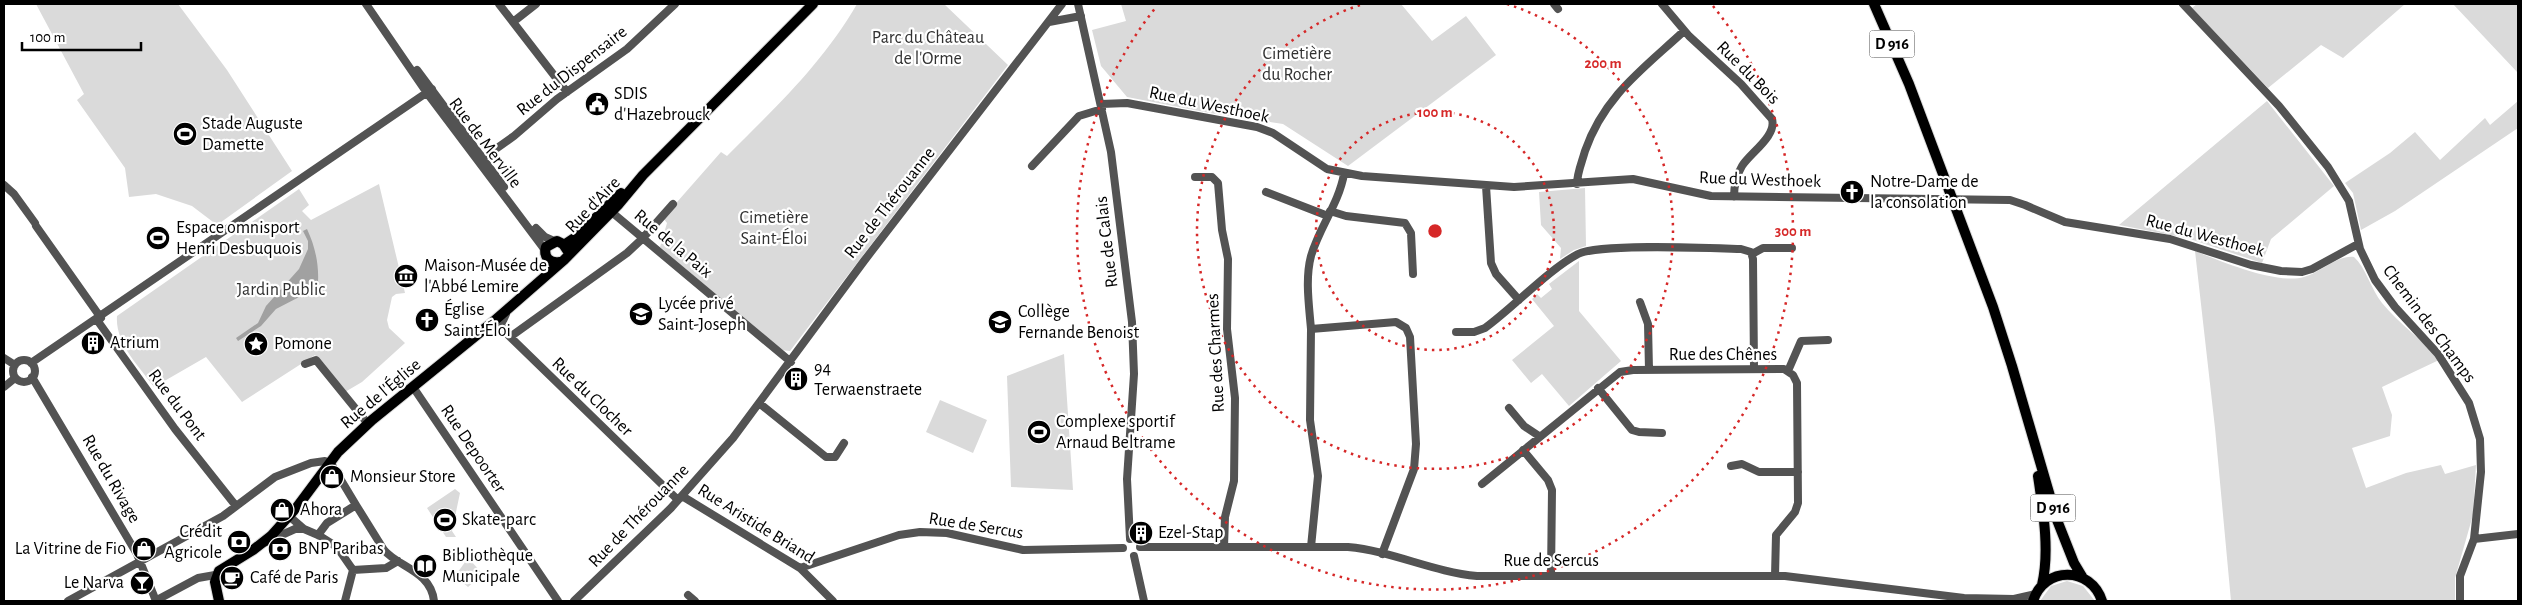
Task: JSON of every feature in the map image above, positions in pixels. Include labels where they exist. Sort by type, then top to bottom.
[{"type":"main road","name":"Rue d'Aire","points":[[508,310],[563,259],[609,209],[813,4]]},
{"type":"main road","name":"D 916","points":[[1874,4],[1906,77],[1952,198],[2005,344],[2058,525],[2074,563],[2083,578]]},
{"type":"main road","name":"Rue d'Aire","points":[[559,243],[576,237],[609,209]]},
{"type":"main road","points":[[559,243],[567,250],[563,259],[552,262],[546,254],[548,244],[559,243]]},
{"type":"main road","name":"Rue d'Aire","points":[[537,282],[546,254]]},
{"type":"main road","name":"Rue de l'Église","points":[[215,575],[221,569],[262,544],[289,516],[329,462],[368,424],[508,310]]},
{"type":"main road","name":"D 916","points":[[2031,435],[2044,528],[2045,567],[2042,585]]},
{"type":"main road","points":[[215,575],[218,601]]},
{"type":"main road","points":[[2034,598],[2042,585],[2062,575],[2083,578],[2096,588],[2102,601]]},
{"type":"street","name":"Rue de Merville","points":[[366,4],[430,91],[538,230],[559,243]]},
{"type":"street","points":[[499,4],[567,92]]},
{"type":"street","points":[[513,22],[536,4]]},
{"type":"street","name":"Rue du Dispensaire","points":[[483,158],[514,136],[567,92],[632,45],[675,4]]},
{"type":"street","name":"Rue de Thérouanne","points":[[574,601],[680,498],[727,444],[791,362],[864,261],[1062,4]]},
{"type":"street","name":"Rue de Calais","points":[[1078,4],[1102,106],[1118,197],[1134,345],[1127,479],[1130,540]]},
{"type":"street","name":"Rue du Bois","points":[[1662,4],[1684,31],[1741,84],[1773,121],[1771,131],[1740,169],[1735,183],[1734,197]]},
{"type":"street","name":"Chemin des Champs","points":[[2183,4],[2279,106],[2328,167],[2349,201],[2358,244],[2366,264],[2378,285],[2395,307],[2438,354],[2472,410],[2478,431],[2481,455],[2474,539],[2462,570],[2460,601]]},
{"type":"street","points":[[1047,23],[1057,19],[1081,16]]},
{"type":"street","points":[[1577,184],[1579,169],[1599,118],[1628,81],[1684,31]]},
{"type":"street","name":"Rue de Merville","points":[[430,91],[546,254]]},
{"type":"street","points":[[31,363],[99,319],[430,91]]},
{"type":"street","name":"Rue du Westhoek","points":[[1032,166],[1079,116],[1102,106],[1127,103],[1258,127],[1273,133],[1317,164],[1344,174],[1486,186],[1532,187],[1633,179],[1698,194],[1734,197],[1952,198],[2014,201],[2065,222],[2163,238],[2251,265],[2281,271],[2302,272],[2312,269],[2358,244]]},
{"type":"street","points":[[1311,546],[1318,476],[1310,420],[1311,328],[1308,270],[1313,250],[1344,174]]},
{"type":"street","name":"Rue des Charmes","points":[[1196,177],[1212,178],[1218,183],[1222,230],[1228,259],[1227,321],[1234,392],[1235,471],[1225,517],[1224,547]]},
{"type":"street","name":"Rue du Pont","points":[[4,184],[16,196],[174,429],[236,506]]},
{"type":"street","points":[[1486,186],[1491,263],[1496,274],[1518,300]]},
{"type":"street","points":[[1266,192],[1329,213],[1405,223],[1411,233],[1413,274]]},
{"type":"street","points":[[508,310],[501,325],[510,337],[616,261],[642,239],[672,204]]},
{"type":"street","name":"Rue de la Paix","points":[[609,209],[642,239],[791,362]]},
{"type":"street","points":[[1752,254],[1763,248],[1792,248]]},
{"type":"street","points":[[1456,332],[1474,332],[1482,329],[1573,258],[1595,249],[1738,249],[1752,254]]},
{"type":"street","points":[[1752,254],[1754,368]]},
{"type":"street","points":[[1640,302],[1648,324],[1649,370]]},
{"type":"street","points":[[1311,328],[1392,322],[1403,325],[1410,334],[1416,444],[1414,470],[1382,554]]},
{"type":"street","name":"Rue du Clocher","points":[[510,337],[680,498]]},
{"type":"street","points":[[1788,371],[1801,341],[1828,340]]},
{"type":"street","points":[[4,358],[15,365]]},
{"type":"street","points":[[23,360],[31,363],[34,369],[32,377],[23,382],[15,378],[13,372],[15,365],[23,360]]},
{"type":"street","points":[[305,364],[316,360],[368,424]]},
{"type":"street","name":"Rue des Chênes","points":[[1482,484],[1620,372],[1754,368],[1788,371],[1795,378],[1797,387],[1797,510],[1776,535],[1775,576]]},
{"type":"street","name":"Rue du Rivage","points":[[32,377],[141,562],[156,601]]},
{"type":"street","points":[[4,387],[15,378]]},
{"type":"street","name":"Rue Depoorter","points":[[413,387],[558,601]]},
{"type":"street","points":[[1598,388],[1632,430],[1662,433]]},
{"type":"street","points":[[759,403],[826,457],[835,457],[844,443]]},
{"type":"street","points":[[1509,408],[1524,426],[1534,430],[1539,436]]},
{"type":"street","points":[[1523,450],[1548,480],[1552,490],[1551,576]]},
{"type":"street","points":[[68,601],[223,516],[275,477],[315,462],[329,462],[384,550],[417,573],[431,591],[434,601]]},
{"type":"street","points":[[1731,466],[1742,464],[1758,472],[1798,472]]},
{"type":"street","name":"Rue Aristide Briand","points":[[680,498],[800,568],[833,601]]},
{"type":"street","points":[[318,535],[327,523],[356,504]]},
{"type":"street","points":[[289,516],[304,529],[318,535],[336,547],[352,570],[344,601]]},
{"type":"street","name":"Rue de l'Église","points":[[262,544],[295,529],[304,529]]},
{"type":"street","name":"Rue de Sercus","points":[[800,568],[899,535],[920,532],[947,533],[1022,550],[1123,548]]},
{"type":"street","points":[[2474,539],[2518,534]]},
{"type":"street","points":[[1130,540],[1137,541],[1140,547],[1138,553],[1134,556],[1126,554],[1123,548],[1125,543],[1130,540]]},
{"type":"street","name":"Rue de Sercus","points":[[1140,547],[1311,546],[1355,548],[1458,574],[1775,576],[1981,601]]},
{"type":"street","points":[[1134,556],[1144,601]]},
{"type":"street","points":[[352,570],[386,568],[398,561]]},
{"type":"street","points":[[156,601],[198,578],[215,575]]},
{"type":"street","points":[[688,595],[695,601]]},
{"type":"street","name":"Rue de Sercus","points":[[1964,598],[2034,598]]},
{"type":"green space","name":"Stade Auguste Damette","points":[[36,4],[178,4],[227,70],[292,171],[217,225],[192,206],[156,194],[129,197],[125,168],[77,100],[84,94]]},
{"type":"green space","name":"Cimetière Saint-Éloi","points":[[857,4],[944,4],[1008,65],[790,351],[781,350],[660,247],[667,223],[663,218],[721,152],[727,156],[798,84],[829,46]]},
{"type":"green space","name":"Cimetière du Rocher","points":[[1121,4],[1401,4],[1432,41],[1466,16],[1496,55],[1348,166],[1283,124],[1210,113],[1127,97],[1101,66],[1092,30],[1126,21]]},
{"type":"green space","points":[[2197,4],[2405,4],[2343,58],[2321,45],[2268,88],[2192,8]]},
{"type":"green space","points":[[2453,4],[2518,4],[2518,73]]},
{"type":"green space","points":[[2267,101],[2334,186],[2271,239],[2262,263],[2187,238],[2119,225]]},
{"type":"green space","points":[[2518,101],[2518,128],[2395,211],[2361,230],[2353,193],[2345,183],[2390,153],[2415,132],[2440,160],[2485,118],[2490,125]]},
{"type":"green space","name":"Jardin Public","points":[[379,184],[405,293],[396,294],[392,297],[387,320],[389,328],[405,343],[362,382],[345,392],[315,355],[242,402],[206,357],[154,387],[124,345],[117,326],[117,316],[299,189],[309,205],[302,211],[311,220]]},
{"type":"green space","points":[[1585,188],[1586,246],[1574,250],[1560,259],[1561,248],[1541,225],[1539,192]]},
{"type":"green space","points":[[2195,251],[2249,271],[2279,278],[2293,279],[2310,275],[2335,261],[2354,257],[2362,267],[2382,303],[2439,360],[2382,387],[2392,415],[2390,436],[2352,448],[2366,488],[2406,473],[2441,465],[2445,474],[2476,465],[2473,515],[2455,578],[2455,601],[2231,601],[2215,428]]},
{"type":"green space","points":[[1579,261],[1579,311],[1621,361],[1569,406],[1542,374],[1531,383],[1512,360],[1554,326],[1532,299],[1537,294],[1541,298],[1552,289],[1549,284]]},
{"type":"green space","name":"Complexe sportif Arnaud Beltrame","points":[[1064,354],[1073,490],[1011,487],[1007,376]]},
{"type":"green space","points":[[940,400],[987,420],[973,453],[926,432]]},
{"type":"green space","name":"Skate-parc","points":[[455,489],[460,493],[452,531],[456,537],[446,537],[427,508]]},
{"type":"green space","points":[[468,558],[483,574],[468,587],[455,576]]},
{"type":"green space","points":[[2067,581],[2083,586],[2095,601],[2040,601],[2051,586]]},
{"type":"shaded area","points":[[307,229],[316,255],[318,282],[305,294],[276,309],[261,326],[238,341],[236,338],[258,323],[266,306],[299,269],[308,249],[308,241],[303,231]]},
{"type":"place","name":"SDIS d'Hazebrouck","points":[[597,104]]},
{"type":"place","name":"Stade Auguste Damette","points":[[185,134]]},
{"type":"place","name":"Notre-Dame de la consolation","points":[[1852,192]]},
{"type":"place","name":"Espace omnisport Henri Desbuquois","points":[[158,238]]},
{"type":"place","name":"Maison-Musée de l'Abbé Lemire","points":[[406,276]]},
{"type":"place","name":"Lycée privé Saint-Joseph","points":[[641,314]]},
{"type":"place","name":"Église Saint-Éloi","points":[[427,320]]},
{"type":"place","name":"Collège Fernande Benoist","points":[[1000,322]]},
{"type":"place","name":"Atrium","points":[[93,343]]},
{"type":"place","name":"Pomone","points":[[256,344]]},
{"type":"place","name":"94 Terwaenstraete","points":[[796,379]]},
{"type":"place","name":"Complexe sportif Arnaud Beltrame","points":[[1039,432]]},
{"type":"place","name":"Monsieur Store","points":[[332,477]]},
{"type":"place","name":"Ahora","points":[[282,510]]},
{"type":"place","name":"Skate-parc","points":[[445,520]]},
{"type":"place","name":"Ezel-Stap","points":[[1141,533]]},
{"type":"place","name":"Crédit Agricole","points":[[239,542]]},
{"type":"place","name":"La Vitrine de Fio","points":[[144,549]]},
{"type":"place","name":"BNP Paribas","points":[[280,549]]},
{"type":"place","name":"Bibliothèque Municipale","points":[[425,566]]},
{"type":"place","name":"Café de Paris","points":[[232,578]]},
{"type":"place","name":"Le Narva","points":[[142,583]]},
{"type":"park label","name":"Parc du Château de l'Orme","points":[[928,48]]}]
